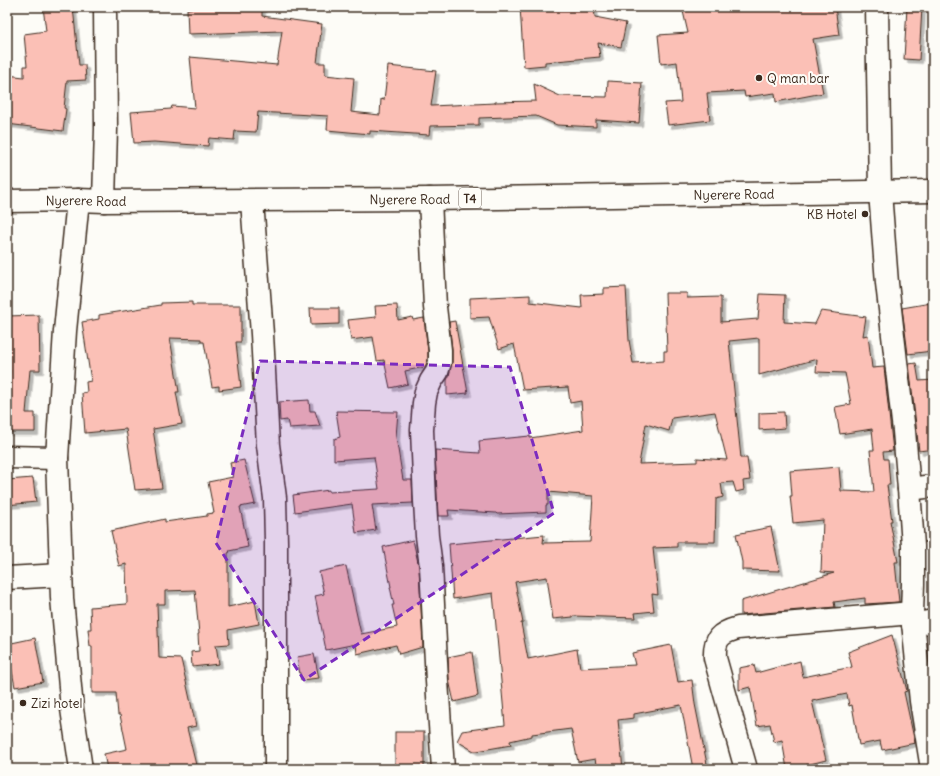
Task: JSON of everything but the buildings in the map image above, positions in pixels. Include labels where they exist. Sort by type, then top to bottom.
[{"type":"main road","points":[[104,201],[106,129],[105,7]]},
{"type":"main road","points":[[877,7],[880,192],[887,283],[909,489],[914,584],[919,620],[921,701],[932,769]]},
{"type":"main road","name":"Nyerere Road","points":[[7,202],[78,200],[252,201],[430,199],[933,191]]},
{"type":"main road","points":[[430,199],[435,307],[440,362],[437,372],[426,392],[422,430],[425,501],[431,566],[443,769]]},
{"type":"main road","points":[[78,200],[65,331],[57,458],[62,598],[72,709],[81,769]]},
{"type":"main road","points":[[252,201],[262,334],[268,445],[275,498],[276,769]]},
{"type":"main road","points":[[7,457],[57,458]]},
{"type":"main road","points":[[909,489],[933,486]]},
{"type":"main road","points":[[7,578],[61,575]]},
{"type":"main road","points":[[746,769],[715,658],[717,640],[727,631],[738,628],[919,620]]},
{"type":"highlighted area","points":[[260,361],[510,367],[554,513],[304,680],[216,543]]},
{"type":"place","name":"Q man bar","points":[[759,78]]},
{"type":"place","name":"KB Hotel","points":[[865,214]]},
{"type":"place","name":"Zizi hotel","points":[[23,703]]}]
